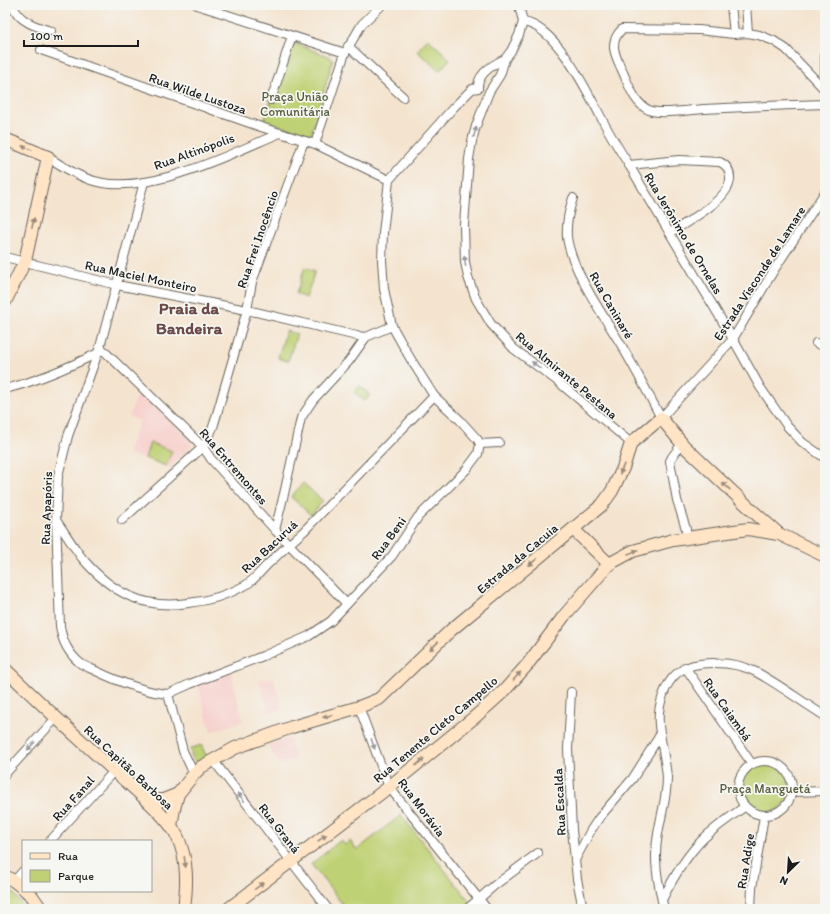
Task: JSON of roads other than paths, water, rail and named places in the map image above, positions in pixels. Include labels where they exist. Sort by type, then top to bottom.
[{"type":"main road","name":"Rua Altinópolis","points":[[5,139],[48,156]]},
{"type":"main road","points":[[5,302],[25,261],[48,156]]},
{"type":"main road","points":[[631,443],[661,418],[682,444],[779,534],[825,556]]},
{"type":"main road","name":"Estrada da Cacuia","points":[[171,826],[178,794],[201,767],[235,748],[271,734],[359,707],[379,698],[451,630],[602,505],[612,491],[631,443]]},
{"type":"main road","points":[[748,529],[754,520],[755,513]]},
{"type":"main road","points":[[573,529],[609,564]]},
{"type":"main road","name":"Rua Tenente Cleto Campello","points":[[228,909],[389,787],[476,716],[504,691],[539,650],[564,616],[609,564],[633,551],[673,540],[748,529],[779,534]]},
{"type":"main road","name":"Rua Capitão Barbosa","points":[[5,669],[146,800],[171,826],[178,836],[185,857],[186,890],[184,909]]},
{"type":"main road","points":[[146,800],[163,800],[178,794]]},
{"type":"main road","points":[[27,892],[32,896],[41,909]]},
{"type":"street","points":[[13,5],[17,14],[23,19],[40,28],[51,31]]},
{"type":"street","points":[[197,5],[292,36],[346,50],[403,97]]},
{"type":"street","points":[[315,144],[346,50],[362,24],[382,5]]},
{"type":"street","points":[[731,5],[734,34]]},
{"type":"street","points":[[746,5],[748,33]]},
{"type":"street","points":[[500,74],[505,59],[516,43],[522,22],[518,7]]},
{"type":"street","name":"Rua Jerônimo de Ornelas","points":[[522,22],[532,25],[542,32],[565,56],[585,85],[615,143],[733,339],[760,387],[787,426],[802,442],[825,458]]},
{"type":"street","points":[[825,90],[786,49],[774,41],[748,33],[734,34],[699,30],[622,29],[614,40],[616,56],[636,99],[649,110],[666,112],[759,106],[825,104]]},
{"type":"street","points":[[271,100],[292,36]]},
{"type":"street","name":"Rua Wilde Lustoza","points":[[41,50],[260,128],[315,144],[389,180]]},
{"type":"street","points":[[825,54],[825,75]]},
{"type":"street","points":[[478,88],[478,82],[487,68],[505,59]]},
{"type":"street","points":[[491,66],[499,69],[500,74]]},
{"type":"street","name":"Rua Almirante Pestana","points":[[500,74],[489,92],[476,126],[469,159],[464,225],[465,262],[468,277],[476,299],[491,324],[514,349],[556,380],[631,443]]},
{"type":"street","points":[[489,92],[478,88],[472,90],[453,108],[389,180],[383,233],[382,260],[384,289],[392,326],[434,396],[460,420],[480,444],[499,443]]},
{"type":"street","name":"Rua Altinópolis","points":[[48,156],[88,180],[119,184],[144,182],[163,179],[191,169],[280,133]]},
{"type":"street","name":"Rua Frei Inocêncio","points":[[122,520],[203,447],[209,437],[247,310],[252,282],[304,141]]},
{"type":"street","points":[[629,165],[679,160],[720,162],[724,164],[728,170],[730,179],[729,184],[723,194],[707,208],[670,233]]},
{"type":"street","name":"Rua Apapóris","points":[[144,182],[99,350],[68,436],[58,476],[56,520],[60,626],[61,638],[65,646],[81,664],[105,676],[138,688],[168,694]]},
{"type":"street","name":"Estrada Visconde de Lamare","points":[[661,418],[670,410],[733,339],[774,270],[825,192]]},
{"type":"street","name":"Rua Caninaré","points":[[573,198],[567,226],[567,236],[573,256],[586,285],[622,345],[661,418]]},
{"type":"street","name":"Rua Maciel Monteiro","points":[[5,257],[117,285],[247,310],[356,336],[366,337]]},
{"type":"street","points":[[275,530],[301,418],[313,400],[349,361],[366,337],[392,326]]},
{"type":"street","points":[[816,343],[825,347]]},
{"type":"street","points":[[5,387],[9,388],[36,380],[69,367],[99,350]]},
{"type":"street","name":"Rua Entremontes","points":[[99,350],[203,447],[211,459],[275,530],[348,604]]},
{"type":"street","name":"Rua Bacuruá","points":[[56,520],[81,557],[107,581],[135,599],[152,604],[174,606],[206,601],[247,584],[325,510],[434,396]]},
{"type":"street","name":"Rua Beni","points":[[168,694],[309,636],[331,621],[392,556],[418,518],[466,470],[478,454],[480,444]]},
{"type":"street","points":[[682,444],[672,456],[670,461],[676,500],[686,528],[686,538]]},
{"type":"street","points":[[664,909],[656,870],[658,836],[666,798],[667,779],[665,758],[660,735],[659,707],[666,686],[676,674],[685,667],[701,662],[728,663],[755,672],[825,716]]},
{"type":"street","name":"Rua Caiambá","points":[[685,667],[752,764]]},
{"type":"street","name":"Rua Escalda","points":[[571,692],[568,749],[575,860],[583,909]]},
{"type":"street","points":[[168,694],[183,751],[194,774]]},
{"type":"street","name":"Rua Morávia","points":[[359,707],[389,787],[487,909]]},
{"type":"street","points":[[5,774],[56,718]]},
{"type":"street","points":[[575,860],[599,818],[633,778],[660,735]]},
{"type":"street","name":"Rua Graná","points":[[213,760],[328,909]]},
{"type":"street","points":[[760,761],[768,761],[777,763],[784,768],[792,783],[792,792],[790,800],[780,812],[764,816],[750,812],[744,807],[737,792],[740,776],[745,769],[760,761]]},
{"type":"street","name":"Rua Fanal","points":[[51,840],[114,771]]},
{"type":"street","points":[[792,792],[825,791]]},
{"type":"street","points":[[662,900],[674,875],[687,856],[704,838],[744,807]]},
{"type":"street","name":"Rua Adige","points":[[751,909],[752,888],[764,816]]},
{"type":"street","points":[[467,909],[479,898],[538,853]]},
{"type":"street","points":[[14,881],[22,872]]},
{"type":"district","name":"Praia da Bandeira","points":[[189,318]]},
{"type":"park label","name":"Praça União Comunitária","points":[[295,104]]},
{"type":"park label","name":"Praça Manguetá","points":[[765,788]]}]
